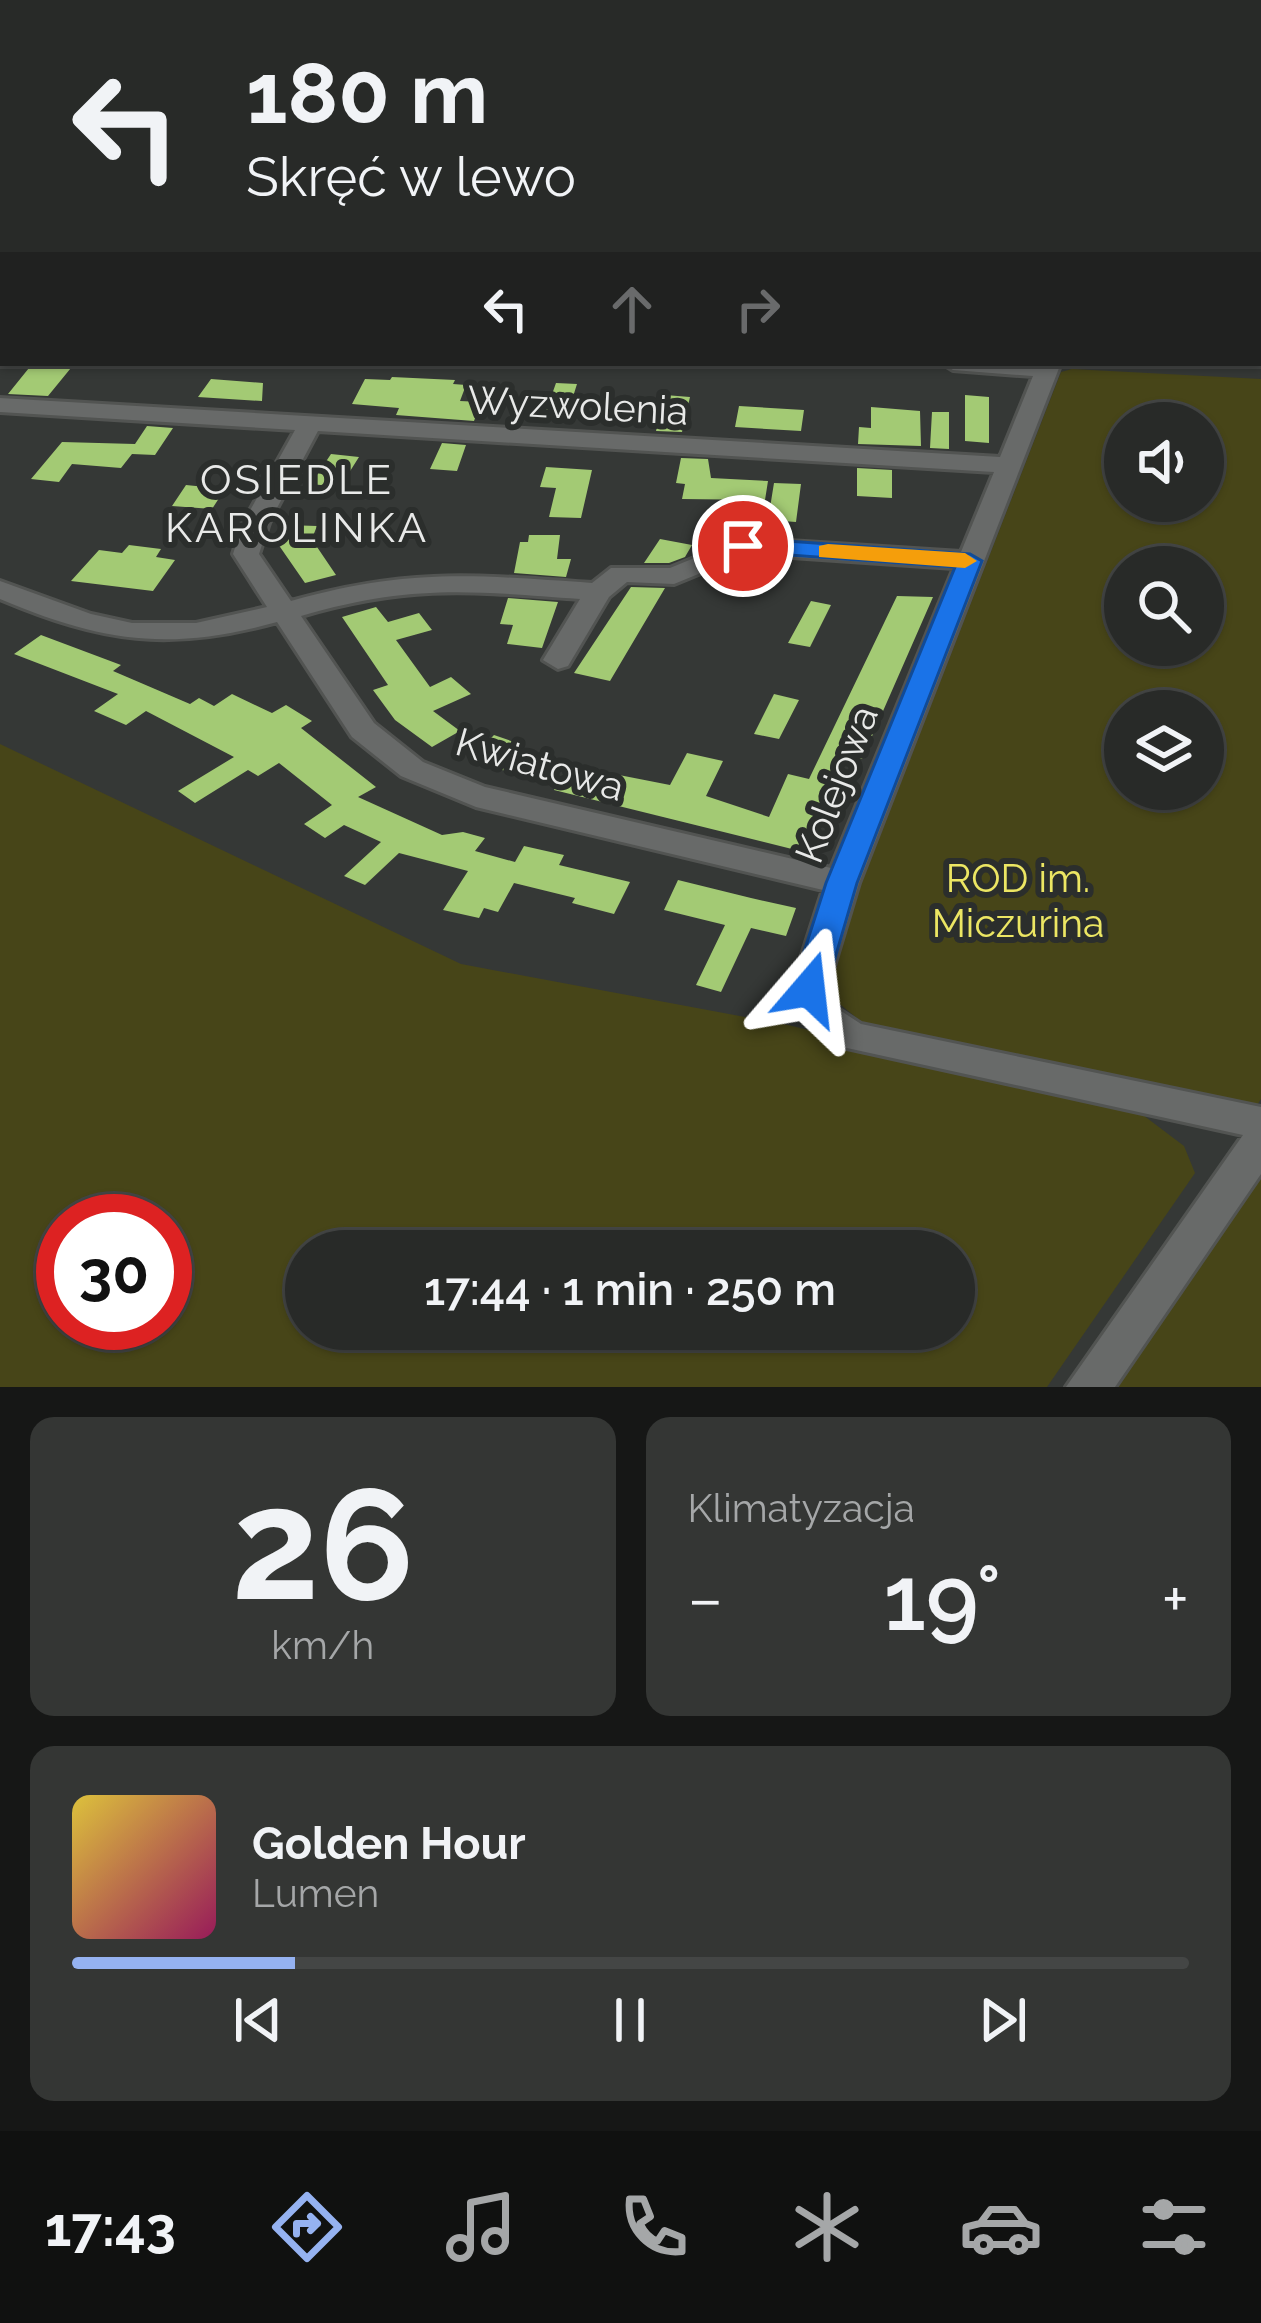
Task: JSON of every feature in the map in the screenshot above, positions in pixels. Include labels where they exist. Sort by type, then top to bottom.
[{"type":"street","name":"Kolejowa","points":[[1049,367],[842,883],[809,989],[821,1016],[851,1036],[1261,1123]]},
{"type":"street","name":"Wyzwolenia","points":[[0,405],[1008,465]]},
{"type":"street","name":"Kwiatowa","points":[[309,426],[256,523],[246,554],[363,730],[412,769],[476,796],[842,883]]},
{"type":"street","points":[[558,660],[598,592],[620,574],[674,576],[743,546],[970,561]]},
{"type":"street","points":[[0,589],[49,609],[133,632],[195,631],[389,585],[459,583],[598,592]]},
{"type":"street","points":[[1089,1387],[1261,1142]]},
{"type":"green space","name":"ROD im. Miczurina","points":[[1061,372],[1261,379],[1261,1099],[1256,1107],[863,1023],[831,997],[830,964]]},
{"type":"green space","points":[[0,744],[461,964],[788,1025],[1135,1109],[1184,1146],[1195,1173],[1047,1387],[0,1387]]},
{"type":"green space","points":[[1261,1172],[1261,1387],[1118,1387]]},
{"type":"building","points":[[31,366],[73,366],[48,396],[8,394]]},
{"type":"building","points":[[211,379],[263,383],[262,401],[198,397]]},
{"type":"building","points":[[365,379],[455,380],[453,384],[466,385],[460,401],[481,402],[474,421],[396,415],[399,408],[352,404]]},
{"type":"building","points":[[556,383],[577,384],[566,419],[544,417]]},
{"type":"building","points":[[665,395],[690,397],[682,432],[656,431]]},
{"type":"building","points":[[965,395],[989,397],[989,443],[965,441]]},
{"type":"building","points":[[739,406],[804,410],[801,431],[735,427]]},
{"type":"building","points":[[871,407],[920,411],[921,446],[858,444],[859,427],[871,428]]},
{"type":"building","points":[[932,412],[949,412],[949,449],[930,448]]},
{"type":"building","points":[[147,426],[173,428],[155,455],[132,454],[121,468],[72,464],[59,482],[31,479],[62,442],[135,444]]},
{"type":"building","points":[[442,443],[466,445],[457,471],[430,469]]},
{"type":"building","points":[[331,454],[359,457],[340,487],[311,484]]},
{"type":"building","points":[[681,458],[708,459],[711,478],[768,481],[765,500],[682,499],[685,484],[676,483]]},
{"type":"building","points":[[546,467],[592,470],[581,518],[549,517],[556,488],[540,487]]},
{"type":"building","points":[[857,468],[892,470],[892,498],[857,496]]},
{"type":"building","points":[[774,483],[801,484],[796,522],[768,520]]},
{"type":"building","points":[[186,485],[225,489],[212,509],[172,506]]},
{"type":"building","points":[[286,525],[317,526],[309,546],[315,544],[336,575],[305,583],[278,544]]},
{"type":"building","points":[[529,535],[560,535],[557,559],[571,559],[566,577],[514,573],[520,542],[528,542]]},
{"type":"building","points":[[660,539],[692,545],[685,557],[669,563],[644,563]]},
{"type":"building","points":[[129,545],[161,549],[156,557],[175,560],[153,591],[71,581],[99,550],[122,553]]},
{"type":"building","points":[[631,587],[665,588],[610,681],[574,673]]},
{"type":"building","points":[[897,596],[933,597],[862,759],[842,754],[812,828],[823,831],[812,854],[554,790],[568,765],[670,785],[687,753],[723,761],[706,796],[769,817],[788,774],[809,779]]},
{"type":"building","points":[[508,598],[558,602],[542,648],[507,644],[513,625],[500,624]]},
{"type":"building","points":[[811,601],[831,605],[810,647],[788,643]]},
{"type":"building","points":[[376,607],[388,622],[419,613],[432,630],[396,640],[430,687],[451,677],[471,694],[433,711],[460,731],[432,747],[395,720],[373,690],[388,685],[342,617]]},
{"type":"building","points":[[41,635],[121,665],[113,671],[190,704],[199,698],[214,706],[232,694],[272,713],[286,705],[312,721],[301,728],[376,787],[358,797],[442,835],[463,832],[485,838],[475,851],[515,862],[524,846],[564,855],[559,865],[630,882],[614,914],[572,903],[575,898],[514,883],[498,912],[484,908],[479,918],[443,910],[468,871],[399,853],[365,885],[344,876],[381,842],[344,825],[325,838],[304,824],[332,805],[279,763],[258,776],[248,770],[195,803],[178,791],[234,757],[146,711],[126,725],[94,711],[118,694],[14,654]]},
{"type":"building","points":[[774,694],[799,700],[779,739],[754,734]]},
{"type":"building","points":[[494,735],[514,742],[505,771],[471,759]]},
{"type":"building","points":[[678,880],[796,908],[786,936],[751,928],[721,992],[696,985],[725,925],[664,910]]},
{"type":"slow traffic","points":[[828,552],[965,561]]},
{"type":"district","name":"OSIEDLE KAROLINKA","points":[[297,503]]},
{"type":"route","points":[[743,546],[970,561],[842,883],[809,989]]}]
